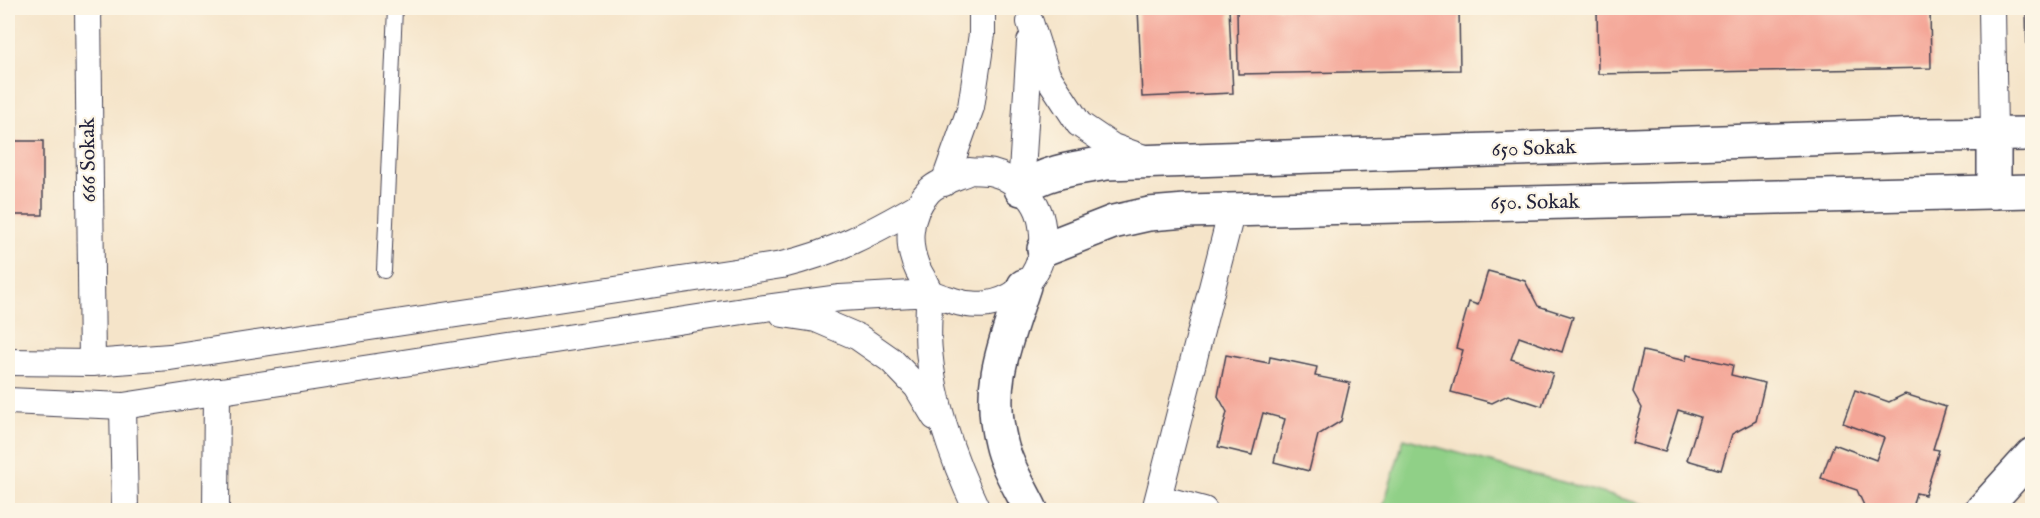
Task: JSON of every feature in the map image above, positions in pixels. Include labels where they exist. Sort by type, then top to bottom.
[{"type":"street","name":"666 Sokak","points":[[88,8],[92,363]]},
{"type":"street","points":[[944,183],[971,107],[982,33],[982,8]]},
{"type":"street","points":[[1992,8],[1994,192]]},
{"type":"street","points":[[1021,189],[1029,84],[1030,15]]},
{"type":"street","points":[[1030,15],[1047,75],[1079,124],[1113,147],[1156,162]]},
{"type":"street","name":"650 Sokak","points":[[1021,189],[1036,179],[1067,170],[1107,164],[2032,134]]},
{"type":"street","points":[[8,401],[123,406],[840,298],[931,293],[967,305],[988,306],[1010,298],[1024,286],[1040,264],[1044,249],[1042,218],[1031,198],[1014,182],[993,173],[970,171],[931,189],[918,206],[910,226],[910,248],[916,268],[931,293],[928,349],[946,435],[957,468],[977,510]]},
{"type":"street","name":"650. Sokak","points":[[1044,249],[1113,222],[1149,214],[1185,211],[2032,191]]},
{"type":"street","points":[[8,362],[92,363],[170,357],[782,266],[815,258],[870,234],[918,206]]},
{"type":"street","points":[[1204,510],[1157,504],[1232,210]]},
{"type":"street","points":[[1024,286],[1001,357],[995,397],[1001,445],[1031,510]]},
{"type":"street","points":[[750,310],[816,318],[858,337],[891,360],[917,387],[946,435]]},
{"type":"street","points":[[216,510],[217,391]]},
{"type":"street","points":[[123,406],[125,510]]},
{"type":"street","points":[[1982,510],[2032,455]]},
{"type":"lane","points":[[384,271],[395,8]]},
{"type":"green space","points":[[1404,438],[1663,510],[1382,510]]},
{"type":"building","points":[[1138,8],[1229,8],[1233,93],[1142,97]]},
{"type":"building","points":[[1237,8],[1459,8],[1460,70],[1238,74]]},
{"type":"building","points":[[1597,8],[1930,8],[1931,68],[1598,74]]},
{"type":"building","points":[[2026,8],[2032,8],[2032,58],[2027,58]]},
{"type":"building","points":[[8,141],[43,141],[43,215],[8,215]]},
{"type":"building","points":[[1488,271],[1525,281],[1538,306],[1573,317],[1562,352],[1519,337],[1511,359],[1553,373],[1542,406],[1508,395],[1492,403],[1451,392],[1463,350],[1456,348],[1469,302],[1478,305]]},
{"type":"building","points":[[1643,351],[1686,361],[1687,355],[1733,365],[1731,375],[1765,383],[1756,421],[1732,434],[1721,470],[1687,460],[1700,417],[1678,410],[1665,452],[1632,443],[1642,408],[1633,392]]},
{"type":"building","points":[[1226,355],[1269,363],[1270,357],[1317,367],[1315,376],[1350,383],[1341,421],[1318,435],[1309,471],[1274,462],[1285,419],[1263,413],[1252,455],[1218,447],[1227,412],[1218,396]]},
{"type":"building","points":[[1855,390],[1889,402],[1905,394],[1946,407],[1933,449],[1939,450],[1925,495],[1916,493],[1911,510],[1866,510],[1857,490],[1821,478],[1834,444],[1876,460],[1884,438],[1843,423]]}]
